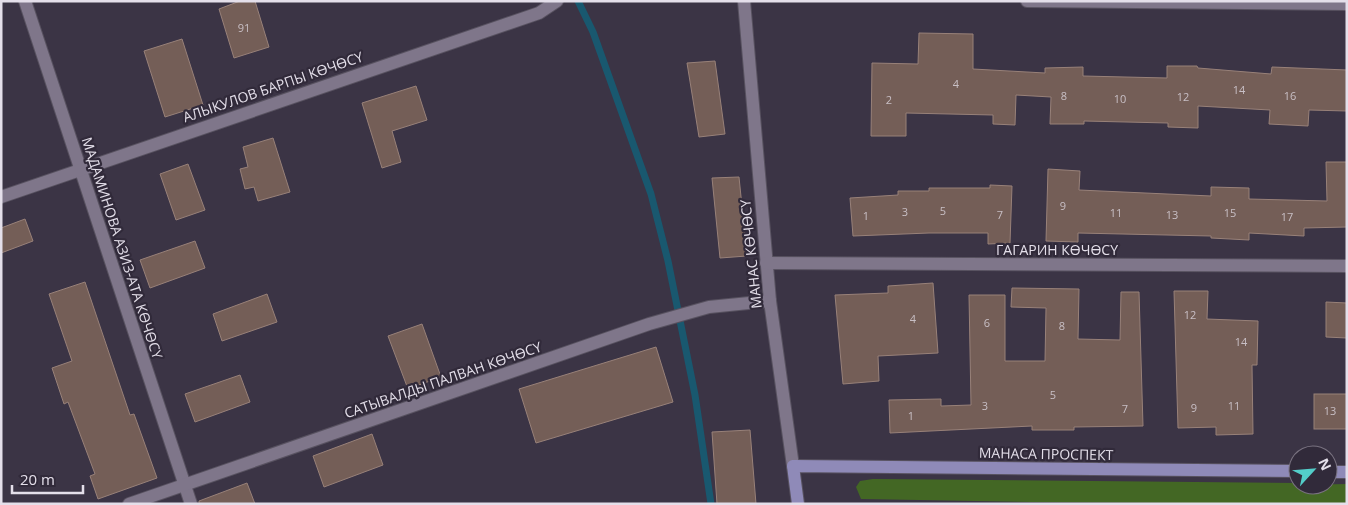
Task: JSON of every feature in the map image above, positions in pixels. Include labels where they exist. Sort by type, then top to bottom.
[{"type":"main road","name":"МАНАСА ПРОСПЕКТ","points":[[793,466],[1288,471]]},
{"type":"main road","name":"МАНАС КӨЧӨСҮ","points":[[793,466],[798,504]]},
{"type":"street","name":"МАДАМИНОВА АЗИЗ-АТА КӨЧӨСҮ","points":[[25,1],[191,504]]},
{"type":"street","name":"МАНАС КӨЧӨСҮ","points":[[744,1],[770,301],[793,466]]},
{"type":"street","points":[[1026,1],[1347,4]]},
{"type":"street","name":"АЛЫКУЛОВ БАРПЫ КӨЧӨСҮ","points":[[1,197],[555,2]]},
{"type":"street","name":"ГАГАРИН КӨЧӨСҮ","points":[[766,263],[1347,266]]},
{"type":"street","name":"САТЫВАЛДЫ ПАЛВАН КӨЧӨСҮ","points":[[129,504],[649,324],[709,307],[770,301]]},
{"type":"green space","points":[[873,479],[1288,483],[1288,495],[1338,495],[1338,484],[1347,484],[1347,504],[861,499],[856,487],[860,481]]},
{"type":"building","points":[[240,1],[255,1],[269,47],[234,58],[219,9]]},
{"type":"building","points":[[919,33],[973,34],[973,69],[1045,73],[1045,68],[1083,67],[1083,76],[1167,78],[1167,66],[1197,66],[1198,68],[1271,74],[1272,67],[1347,70],[1347,111],[1309,110],[1308,126],[1269,124],[1270,110],[1198,106],[1198,128],[1168,127],[1168,123],[1084,121],[1084,124],[1050,124],[1051,97],[1016,95],[1015,125],[993,124],[993,115],[906,113],[906,136],[871,136],[872,63],[918,64]]},
{"type":"building","points":[[182,39],[203,105],[165,117],[144,51]]},
{"type":"building","points":[[715,61],[725,134],[699,137],[687,63]]},
{"type":"building","points":[[416,86],[427,120],[392,131],[401,162],[382,168],[362,103]]},
{"type":"building","points":[[273,138],[290,192],[258,201],[254,187],[245,189],[240,169],[248,167],[243,147]]},
{"type":"building","points":[[1326,162],[1347,162],[1347,227],[1304,228],[1304,236],[1249,233],[1249,240],[1211,238],[1211,236],[1078,233],[1078,242],[1046,241],[1048,169],[1080,171],[1079,190],[1211,196],[1211,187],[1249,188],[1249,199],[1327,201]]},
{"type":"building","points":[[188,164],[205,210],[176,220],[160,174]]},
{"type":"building","points":[[739,177],[747,256],[720,258],[712,178]]},
{"type":"building","points":[[990,185],[1012,186],[1010,243],[988,244],[988,233],[853,236],[850,198],[898,195],[898,191],[929,191],[929,188],[990,188]]},
{"type":"building","points":[[25,219],[33,241],[1,253],[1,228]]},
{"type":"building","points":[[195,241],[205,268],[150,288],[140,260]]},
{"type":"building","points":[[85,282],[130,415],[134,414],[157,478],[98,499],[90,476],[95,474],[68,402],[64,404],[52,368],[72,361],[49,294]]},
{"type":"building","points":[[933,283],[938,353],[878,356],[879,381],[843,384],[835,295],[888,293],[888,286]]},
{"type":"building","points":[[1012,288],[1079,289],[1078,339],[1120,340],[1121,292],[1139,292],[1143,426],[1074,427],[1074,430],[1032,430],[1032,426],[890,433],[889,400],[941,399],[941,406],[971,405],[969,295],[1005,295],[1005,361],[1045,361],[1046,308],[1011,307]]},
{"type":"building","points":[[1174,291],[1208,291],[1207,319],[1258,321],[1257,365],[1252,365],[1253,434],[1216,435],[1216,427],[1178,428]]},
{"type":"building","points":[[267,294],[277,322],[222,341],[213,314]]},
{"type":"building","points":[[1326,302],[1347,303],[1347,338],[1326,337]]},
{"type":"building","points":[[422,324],[441,377],[408,389],[388,336]]},
{"type":"building","points":[[656,347],[673,402],[536,443],[519,389]]},
{"type":"building","points":[[240,375],[250,402],[195,422],[185,394]]},
{"type":"building","points":[[1314,394],[1347,394],[1347,429],[1314,429]]},
{"type":"building","points":[[750,430],[756,504],[717,504],[712,432]]},
{"type":"building","points":[[372,434],[383,465],[324,487],[313,456]]},
{"type":"building","points":[[247,483],[255,504],[199,504],[199,501]]},
{"type":"waterway","points":[[578,1],[593,32],[651,194],[668,261],[695,395],[711,504]]}]
